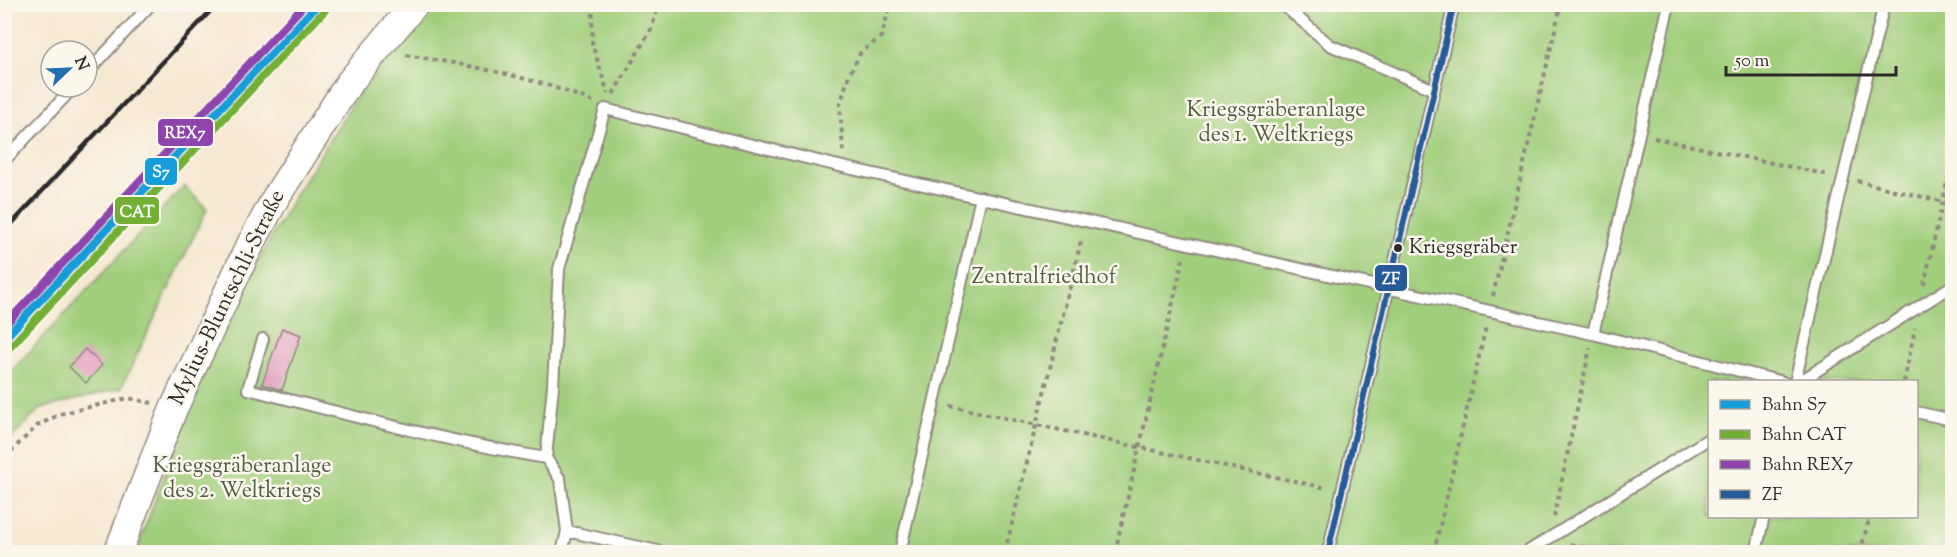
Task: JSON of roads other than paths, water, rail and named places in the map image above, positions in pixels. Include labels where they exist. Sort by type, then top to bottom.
[{"type":"street","name":"Mylius-Bluntschli-Straße","points":[[118,552],[173,410],[247,251],[276,197],[349,82],[416,4]]},
{"type":"lane","points":[[99,60],[151,4]]},
{"type":"lane","points":[[1282,4],[1330,45],[1434,90]]},
{"type":"lane","points":[[1328,552],[1454,4]]},
{"type":"lane","points":[[1593,334],[1669,4]]},
{"type":"lane","points":[[1797,380],[1884,4]]},
{"type":"lane","points":[[4,161],[63,99]]},
{"type":"lane","points":[[562,552],[567,531],[560,479],[546,458],[553,386],[559,269],[605,110],[981,198],[1593,334],[1779,380]]},
{"type":"lane","points":[[900,552],[981,198]]},
{"type":"lane","points":[[1799,380],[1953,286]]},
{"type":"lane","points":[[263,339],[248,389],[401,429],[496,450],[546,458]]},
{"type":"lane","points":[[1918,412],[1953,420]]},
{"type":"lane","points":[[1527,552],[1708,439]]},
{"type":"lane","points":[[1756,552],[1764,518]]},
{"type":"lane","points":[[567,531],[662,552]]},
{"type":"railway","points":[[4,232],[217,4]]},
{"type":"rail line","name":"REX7","points":[[4,326],[305,4]]},
{"type":"rail line","name":"S7","points":[[4,339],[318,4]]},
{"type":"rail line","name":"CAT","points":[[11,346],[325,10]]},
{"type":"place","name":"Kriegsgräber","points":[[1398,248]]},
{"type":"park label","name":"Kriegsgräberanlage des 1. Weltkriegs","points":[[1276,124]]},
{"type":"park label","name":"Zentralfriedhof","points":[[1044,278]]},
{"type":"park label","name":"Kriegsgräberanlage des 2. Weltkriegs","points":[[242,480]]}]
